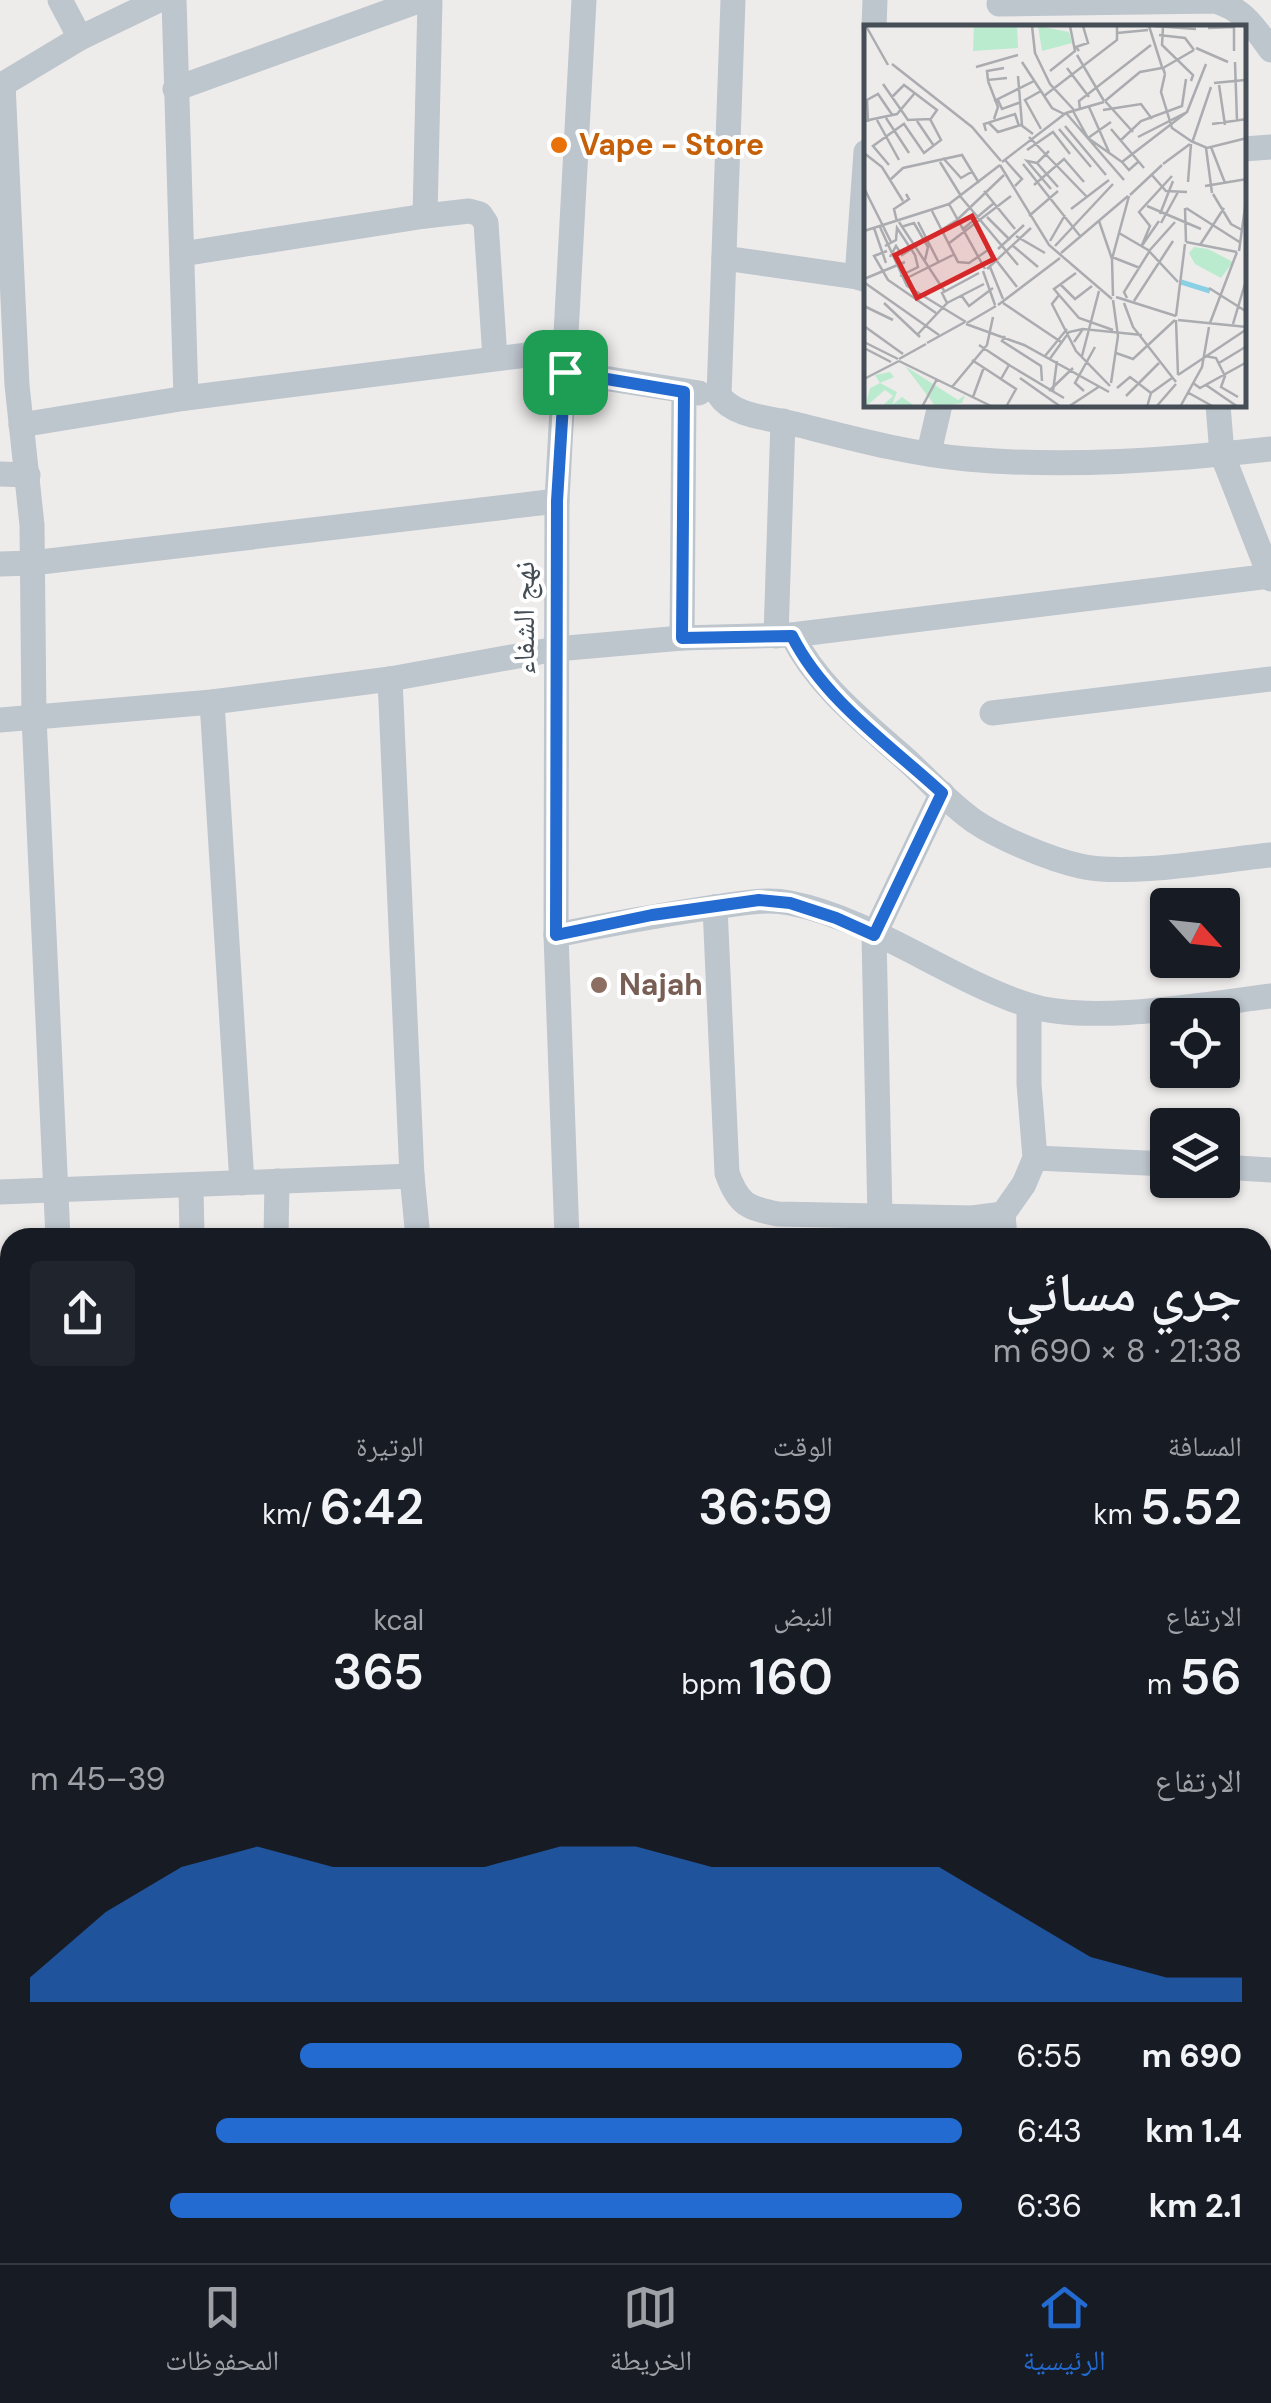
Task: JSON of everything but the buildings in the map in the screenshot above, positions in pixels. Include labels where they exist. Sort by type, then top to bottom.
[{"type":"street","points":[[60,0],[80,38]]},
{"type":"street","points":[[58,1228],[34,717],[28,474],[22,425],[8,386],[2,85],[80,38],[159,0]]},
{"type":"street","points":[[174,0],[186,398]]},
{"type":"street","points":[[175,88],[421,0]]},
{"type":"street","points":[[425,216],[430,0]]},
{"type":"street","name":"نهج الشفاء","points":[[567,1228],[556,935],[557,501],[584,0]]},
{"type":"street","points":[[718,395],[734,0]]},
{"type":"street","points":[[874,25],[876,0]]},
{"type":"street","points":[[999,10],[1214,0],[1242,14],[1271,50]]},
{"type":"street","points":[[1246,148],[1271,146]]},
{"type":"street","points":[[182,254],[425,216],[469,211],[480,214],[486,224],[495,358]]},
{"type":"street","points":[[724,258],[862,279],[864,216]]},
{"type":"street","points":[[22,425],[186,398],[495,358],[566,361],[684,392],[718,395],[736,410],[963,458],[1045,464],[1271,449]]},
{"type":"street","points":[[682,638],[684,392]]},
{"type":"street","points":[[929,452],[939,408]]},
{"type":"street","points":[[0,720],[212,702],[390,679],[556,649],[682,638],[784,636],[1271,577],[1222,454],[1218,408]]},
{"type":"street","points":[[783,421],[784,636],[825,685],[942,793],[974,821],[1080,866],[1128,869],[1271,855]]},
{"type":"street","points":[[0,474],[28,474]]},
{"type":"street","points":[[0,564],[32,564],[557,501]]},
{"type":"street","points":[[390,679],[417,1228]]},
{"type":"street","points":[[992,713],[1271,679]]},
{"type":"street","points":[[212,702],[242,1182]]},
{"type":"street","points":[[880,1218],[874,935],[942,793]]},
{"type":"street","points":[[556,935],[652,915],[759,900],[790,903],[836,918],[1029,1006],[1079,1013],[1114,1012],[1271,996]]},
{"type":"street","points":[[715,907],[727,1173],[734,1193],[751,1209],[778,1214],[972,1218],[1004,1226],[1035,1158],[1028,1084],[1029,1006]]},
{"type":"street","points":[[1035,1158],[1150,1163]]},
{"type":"street","points":[[1240,1168],[1271,1170]]},
{"type":"street","points":[[0,1192],[412,1176]]},
{"type":"street","points":[[276,1228],[277,1181]]},
{"type":"street","points":[[190,1186],[192,1228]]},
{"type":"place","name":"Vape - Store","points":[[559,145]]},
{"type":"place","name":"Najah","points":[[599,985]]},
{"type":"route","points":[[565,372],[684,392],[682,638],[792,636],[804,660],[825,685],[942,793],[874,935],[790,903],[759,900],[652,915],[556,935],[557,501],[565,372]]}]
